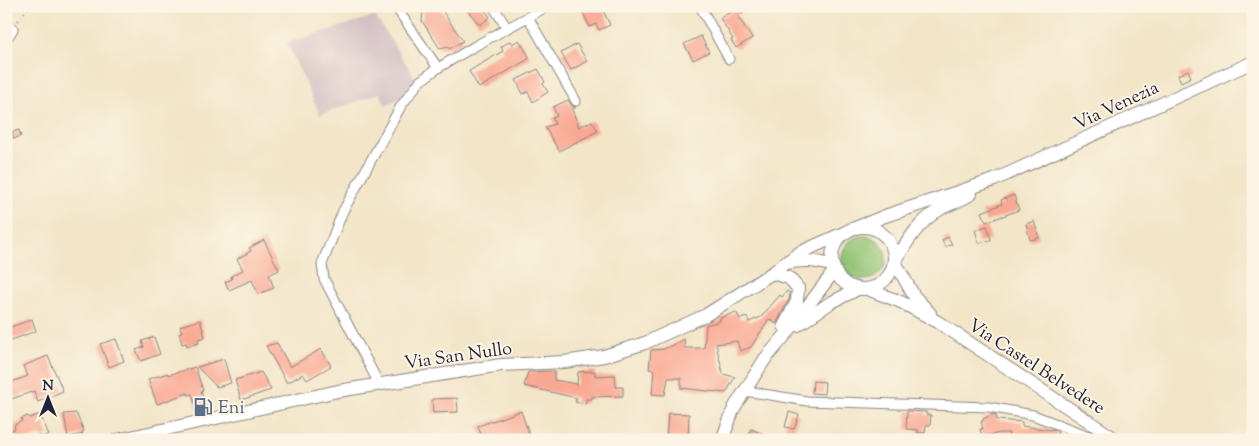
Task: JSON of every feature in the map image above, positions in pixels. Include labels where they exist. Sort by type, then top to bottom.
[{"type":"street","points":[[395,6],[438,68]]},
{"type":"street","points":[[493,6],[507,28]]},
{"type":"street","points":[[379,384],[324,279],[322,264],[343,211],[400,106],[420,81],[438,68],[548,6]]},
{"type":"street","points":[[700,6],[729,59]]},
{"type":"street","points":[[528,17],[576,101]]},
{"type":"street","points":[[6,40],[10,26]]},
{"type":"street","name":"Via Venezia","points":[[852,229],[885,216],[994,180],[1253,62]]},
{"type":"street","name":"Via Venezia","points":[[895,262],[912,234],[927,219],[941,209],[965,198],[994,180]]},
{"type":"street","points":[[873,228],[887,237],[892,245],[895,262],[914,296],[938,322],[901,302],[849,286],[842,281],[834,268],[833,250],[842,236],[852,229],[873,228]]},
{"type":"street","name":"Via San Nullo","points":[[117,440],[338,391],[500,365],[564,362],[604,356],[645,343],[706,315],[799,253],[852,229]]},
{"type":"street","name":"Via San Nullo","points":[[786,263],[817,261],[834,268]]},
{"type":"street","points":[[788,332],[813,314],[863,289],[877,287],[892,272],[895,262]]},
{"type":"street","points":[[765,358],[788,332],[834,268]]},
{"type":"street","points":[[722,440],[734,408],[797,301],[798,288],[794,282],[789,278],[772,272]]},
{"type":"street","name":"Via Castel Belvedere","points":[[938,322],[1117,440]]},
{"type":"street","points":[[745,391],[807,401],[989,407],[1033,415],[1099,440]]},
{"type":"path","points":[[10,26],[29,6]]},
{"type":"shaded area","points":[[375,16],[416,79],[402,98],[385,105],[380,93],[320,115],[287,43]]},
{"type":"green space","points":[[864,236],[876,240],[882,246],[886,258],[882,270],[876,276],[864,280],[852,276],[846,270],[842,258],[846,246],[852,240]]},
{"type":"building","points":[[431,6],[439,6],[463,41],[449,49],[448,47],[440,49],[422,21],[423,12]]},
{"type":"building","points":[[469,6],[482,6],[490,17],[480,25],[466,9]]},
{"type":"building","points":[[588,6],[601,6],[610,25],[599,30],[596,24],[590,27],[583,13],[590,9]]},
{"type":"building","points":[[727,6],[740,6],[743,12],[737,15],[752,38],[736,48],[731,40],[733,39],[720,18],[731,12]]},
{"type":"building","points":[[701,36],[709,52],[693,60],[684,44]]},
{"type":"building","points":[[519,40],[530,58],[479,88],[469,71],[503,51],[501,47],[510,41],[512,44]]},
{"type":"building","points":[[577,44],[587,61],[571,70],[561,53]]},
{"type":"building","points":[[538,69],[548,92],[533,102],[528,92],[523,94],[516,80]]},
{"type":"building","points":[[1188,70],[1191,77],[1181,82],[1178,75]]},
{"type":"building","points":[[568,100],[572,106],[576,107],[572,109],[579,127],[592,121],[598,131],[559,151],[545,127],[555,124],[552,118],[557,116],[553,107]]},
{"type":"building","points":[[19,130],[21,136],[14,139],[12,132]]},
{"type":"building","points":[[1014,195],[1019,210],[986,222],[982,212],[1002,204],[1001,200]]},
{"type":"building","points":[[1034,221],[1039,238],[1030,240],[1026,224]]},
{"type":"building","points":[[987,226],[991,240],[979,243],[975,230]]},
{"type":"building","points":[[948,237],[952,244],[945,247],[942,240]]},
{"type":"building","points":[[264,240],[279,270],[269,275],[274,288],[258,294],[252,280],[229,290],[225,282],[232,279],[231,276],[243,270],[237,259],[251,251],[249,248]]},
{"type":"building","points":[[787,291],[790,293],[789,299],[776,324],[769,319],[751,347],[740,351],[737,341],[716,344],[723,374],[735,377],[726,393],[681,388],[681,378],[668,378],[665,395],[652,394],[654,370],[649,369],[651,350],[664,349],[684,339],[685,348],[704,348],[706,325],[720,321],[720,318],[736,312],[740,319],[747,317],[749,322],[761,317],[780,295],[782,297]]},
{"type":"building","points":[[32,319],[36,331],[6,342],[6,329]]},
{"type":"building","points":[[200,320],[205,337],[198,339],[199,343],[187,346],[186,343],[182,344],[179,333],[182,332],[180,326]]},
{"type":"building","points":[[154,337],[160,354],[141,361],[136,350],[144,347],[142,341]]},
{"type":"building","points":[[116,339],[124,361],[109,367],[100,344]]},
{"type":"building","points":[[277,343],[290,367],[321,349],[331,366],[307,380],[303,374],[287,383],[266,346]]},
{"type":"building","points":[[48,356],[63,391],[38,402],[34,391],[6,401],[6,384],[28,376],[23,366]]},
{"type":"building","points":[[224,359],[231,383],[217,387],[197,367]]},
{"type":"building","points":[[195,367],[203,390],[201,391],[207,411],[198,413],[192,394],[188,395],[188,393],[157,404],[148,379]]},
{"type":"building","points":[[554,371],[554,380],[577,384],[578,372],[595,371],[595,376],[615,375],[616,387],[623,387],[623,396],[592,397],[592,399],[586,399],[586,404],[575,402],[577,398],[524,386],[528,372]]},
{"type":"building","points":[[261,372],[271,390],[241,400],[235,380]]},
{"type":"building","points":[[813,381],[825,382],[824,394],[812,393]]},
{"type":"building","points":[[457,398],[458,412],[433,413],[432,399]]},
{"type":"building","points":[[521,411],[529,434],[513,440],[483,440],[478,426]]},
{"type":"building","points":[[907,411],[926,412],[926,415],[931,415],[930,425],[926,425],[925,433],[906,429]]},
{"type":"building","points":[[789,412],[799,415],[794,429],[785,427]]},
{"type":"building","points":[[76,413],[84,431],[82,432],[83,434],[68,437],[64,414]]},
{"type":"building","points":[[668,413],[689,414],[688,440],[666,440]]},
{"type":"building","points":[[40,414],[49,435],[41,437],[40,435],[25,440],[6,440],[6,432],[15,429],[14,425],[22,421],[21,419]]},
{"type":"building","points":[[994,414],[997,420],[1022,422],[1022,426],[1058,431],[1056,440],[1013,440],[1008,439],[1009,433],[982,437],[980,429],[983,429],[981,422],[983,419]]},
{"type":"building","points":[[751,429],[764,434],[762,440],[746,440]]},
{"type":"place","name":"Eni","points":[[203,407]]}]
